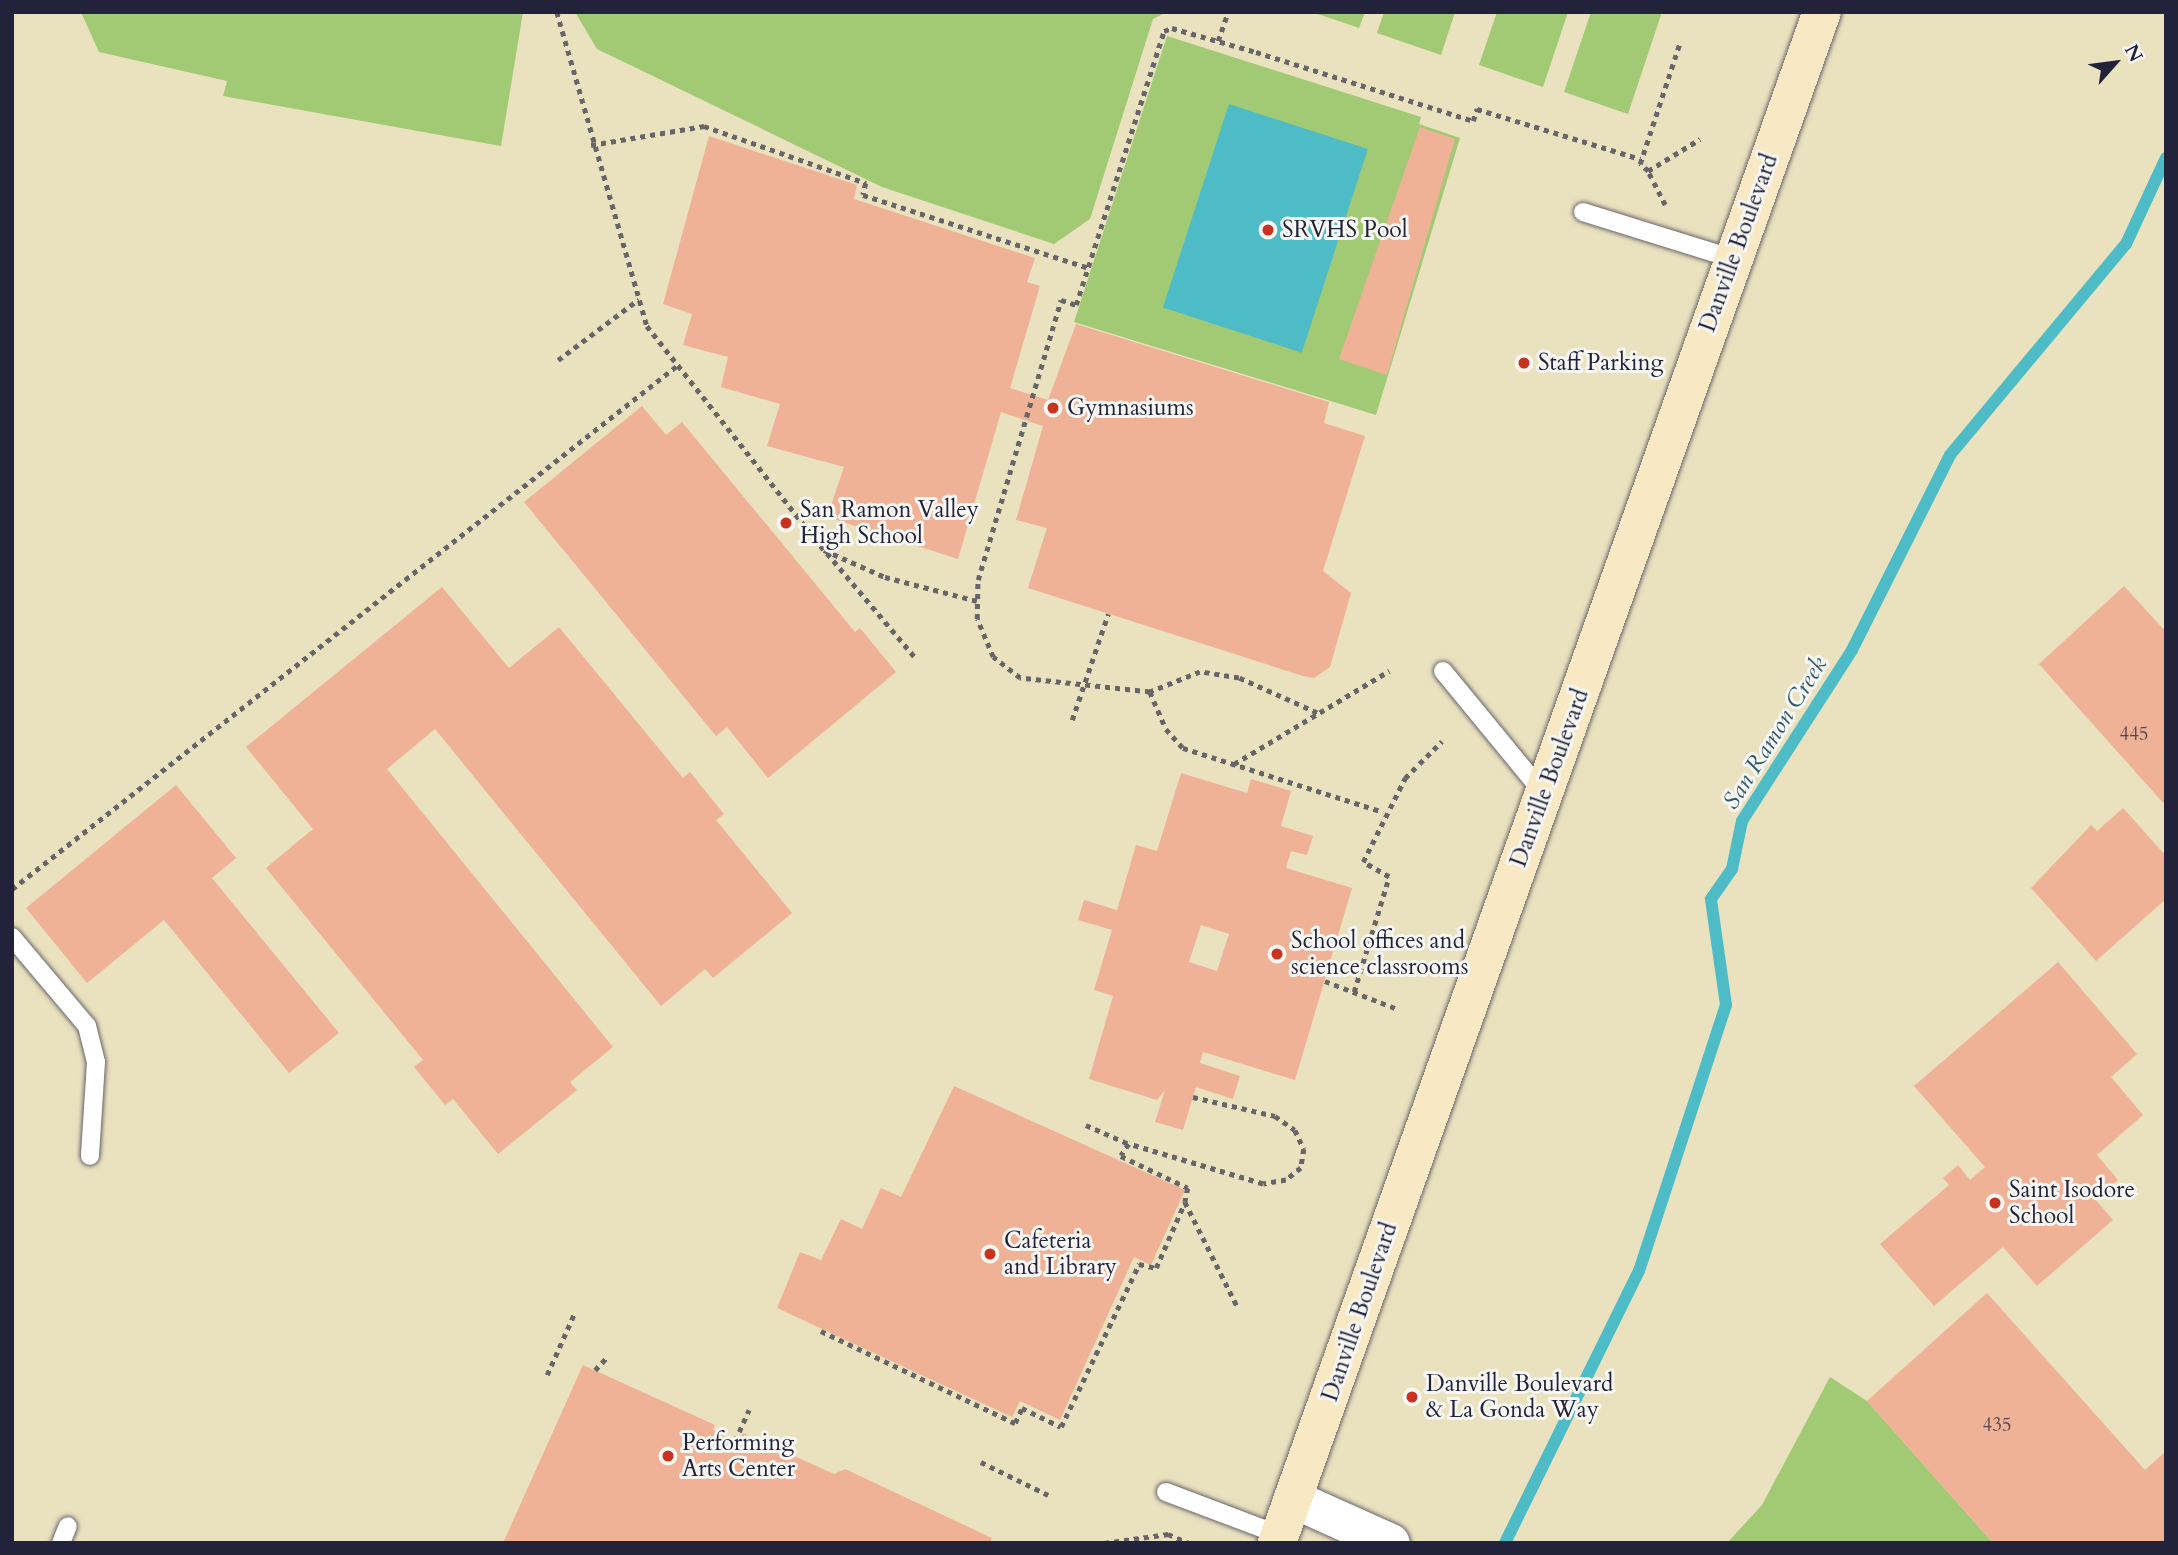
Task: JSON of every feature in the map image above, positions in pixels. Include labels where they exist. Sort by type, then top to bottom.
[{"type":"main road","name":"Danville Boulevard","points":[[1279,1539],[1822,12]]},
{"type":"street","points":[[1293,1499],[1391,1543]]},
{"type":"lane","points":[[1583,212],[1734,260]]},
{"type":"lane","points":[[1443,671],[1544,794]]},
{"type":"lane","points":[[12,937],[87,1026],[96,1062],[90,1156]]},
{"type":"lane","points":[[1166,1492],[1279,1539]]},
{"type":"lane","points":[[61,1543],[68,1526]]},
{"type":"path","points":[[557,12],[592,145],[647,326],[824,550],[915,657]]},
{"type":"path","points":[[1219,41],[1228,12]]},
{"type":"path","points":[[1317,713],[1239,678],[1200,672],[1150,692],[1104,682],[1088,686],[1020,678],[993,657],[981,636],[977,601],[978,580],[1061,300],[1076,305],[1164,31],[1219,41],[1473,121],[1477,109],[1641,159],[1672,219]]},
{"type":"path","points":[[1641,159],[1681,42]]},
{"type":"path","points":[[592,145],[704,126],[866,183],[863,195],[1088,268]]},
{"type":"path","points":[[1648,171],[1700,139]]},
{"type":"path","points":[[558,360],[639,299]]},
{"type":"path","points":[[12,889],[678,365]]},
{"type":"path","points":[[824,550],[885,577],[977,601]]},
{"type":"path","points":[[1072,720],[1088,686],[1108,614]]},
{"type":"path","points":[[1234,764],[1389,671]]},
{"type":"path","points":[[1150,692],[1174,742],[1383,812]]},
{"type":"path","points":[[1354,992],[1389,877],[1363,862],[1383,812],[1442,741]]},
{"type":"path","points":[[1325,981],[1395,1008]]},
{"type":"path","points":[[1086,1125],[1129,1144],[1263,1184],[1286,1180],[1301,1167],[1304,1149],[1295,1130],[1275,1116],[1194,1097]]},
{"type":"path","points":[[821,1331],[1015,1423],[1022,1408],[1060,1427],[1139,1264],[1156,1268],[1185,1202],[1188,1188],[1121,1156],[1129,1144]]},
{"type":"path","points":[[1185,1202],[1237,1306]]},
{"type":"path","points":[[547,1375],[575,1312]]},
{"type":"path","points":[[595,1370],[606,1358]]},
{"type":"path","points":[[735,1441],[750,1410]]},
{"type":"path","points":[[981,1462],[1048,1495]]},
{"type":"path","points":[[1104,1543],[1168,1534],[1189,1543]]},
{"type":"green space","points":[[81,12],[523,12],[501,146],[223,96],[227,81],[99,52]]},
{"type":"green space","points":[[575,12],[1167,12],[1153,19],[1090,219],[1054,244],[882,187],[597,49]]},
{"type":"green space","points":[[1312,12],[1365,12],[1359,28]]},
{"type":"green space","points":[[1384,12],[1455,12],[1441,55],[1377,33]]},
{"type":"green space","points":[[1497,12],[1568,12],[1543,87],[1479,65]]},
{"type":"green space","points":[[1591,12],[1662,12],[1628,114],[1564,92]]},
{"type":"green space","name":"SRVHS Pool","points":[[1167,36],[1421,117],[1419,124],[1460,138],[1376,415],[1074,322]]},
{"type":"green space","points":[[1830,1377],[1867,1401],[1993,1543],[1727,1543],[1762,1505]]},
{"type":"water","points":[[1229,104],[1368,149],[1302,353],[1163,308]]},
{"type":"building","points":[[1420,127],[1455,139],[1387,375],[1339,359]]},
{"type":"building","name":"Gymnasiums","points":[[709,136],[857,185],[854,199],[1035,258],[1027,282],[1040,286],[1010,388],[1048,400],[1076,324],[1329,402],[1324,423],[1365,436],[1323,571],[1351,593],[1330,667],[1314,678],[1303,676],[1028,588],[1047,528],[1016,520],[1043,426],[1001,412],[958,559],[827,517],[844,467],[767,446],[780,404],[721,387],[728,357],[683,345],[692,314],[663,304]]},
{"type":"building","points":[[642,406],[666,435],[682,422],[855,632],[860,628],[896,672],[768,778],[727,727],[716,736],[524,502]]},
{"type":"building","points":[[2124,586],[2166,632],[2166,806],[2039,664]]},
{"type":"building","points":[[442,587],[509,668],[559,627],[683,778],[690,772],[724,814],[716,820],[792,913],[713,978],[705,969],[661,1006],[435,729],[387,769],[613,1047],[570,1082],[577,1090],[498,1154],[453,1099],[445,1105],[414,1067],[423,1060],[266,868],[313,829],[246,747]]},
{"type":"building","name":"School offices and science classrooms","points":[[1181,773],[1247,793],[1251,779],[1291,791],[1281,826],[1313,836],[1307,855],[1291,851],[1286,868],[1352,888],[1295,1080],[1203,1052],[1200,1063],[1240,1076],[1233,1099],[1196,1087],[1183,1130],[1155,1122],[1165,1090],[1157,1100],[1089,1079],[1113,996],[1094,990],[1112,930],[1078,920],[1084,900],[1117,910],[1136,845],[1157,851]],"holes":[[[1201,925],[1229,934],[1217,971],[1189,962]]]},
{"type":"building","points":[[176,785],[236,858],[212,878],[339,1033],[289,1073],[164,920],[87,983],[26,908]]},
{"type":"building","points":[[2123,808],[2166,856],[2166,899],[2096,961],[2031,888],[2091,825],[2097,831]]},
{"type":"building","points":[[2058,962],[2137,1054],[2111,1077],[2143,1115],[2097,1155],[2118,1180],[2095,1199],[2113,1220],[2037,1286],[2003,1247],[1934,1306],[1880,1244],[1949,1185],[1943,1178],[1958,1165],[1970,1180],[1985,1167],[1914,1086]]},
{"type":"building","name":"Cafeteria and Library","points":[[954,1086],[1185,1190],[1151,1265],[1134,1257],[1060,1420],[1020,1401],[1012,1417],[777,1308],[800,1252],[821,1260],[841,1219],[862,1229],[881,1188],[901,1197]]},
{"type":"building","points":[[1987,1293],[2145,1470],[2166,1451],[2166,1543],[1993,1543],[1867,1401]]},
{"type":"building","name":"Performing Arts Center","points":[[583,1365],[715,1425],[713,1430],[739,1443],[743,1433],[834,1474],[845,1469],[992,1538],[990,1543],[503,1543]]},
{"type":"waterway","name":"San Ramon Creek","points":[[1505,1543],[1639,1271],[1726,1005],[1711,899],[1732,869],[1742,821],[1852,650],[1950,455],[2126,244],[2166,158]]},
{"type":"place","name":"SRVHS Pool","points":[[1268,230]]},
{"type":"place","name":"Staff Parking","points":[[1524,363]]},
{"type":"place","name":"Gymnasiums","points":[[1053,408]]},
{"type":"place","name":"San Ramon Valley High School","points":[[786,523]]},
{"type":"place","name":"School offices and science classrooms","points":[[1277,954]]},
{"type":"place","name":"Saint Isodore School","points":[[1995,1203]]},
{"type":"place","name":"Cafeteria and Library","points":[[990,1254]]},
{"type":"place","name":"Danville Boulevard & La Gonda Way","points":[[1412,1397]]},
{"type":"place","name":"Performing Arts Center","points":[[668,1456]]}]
